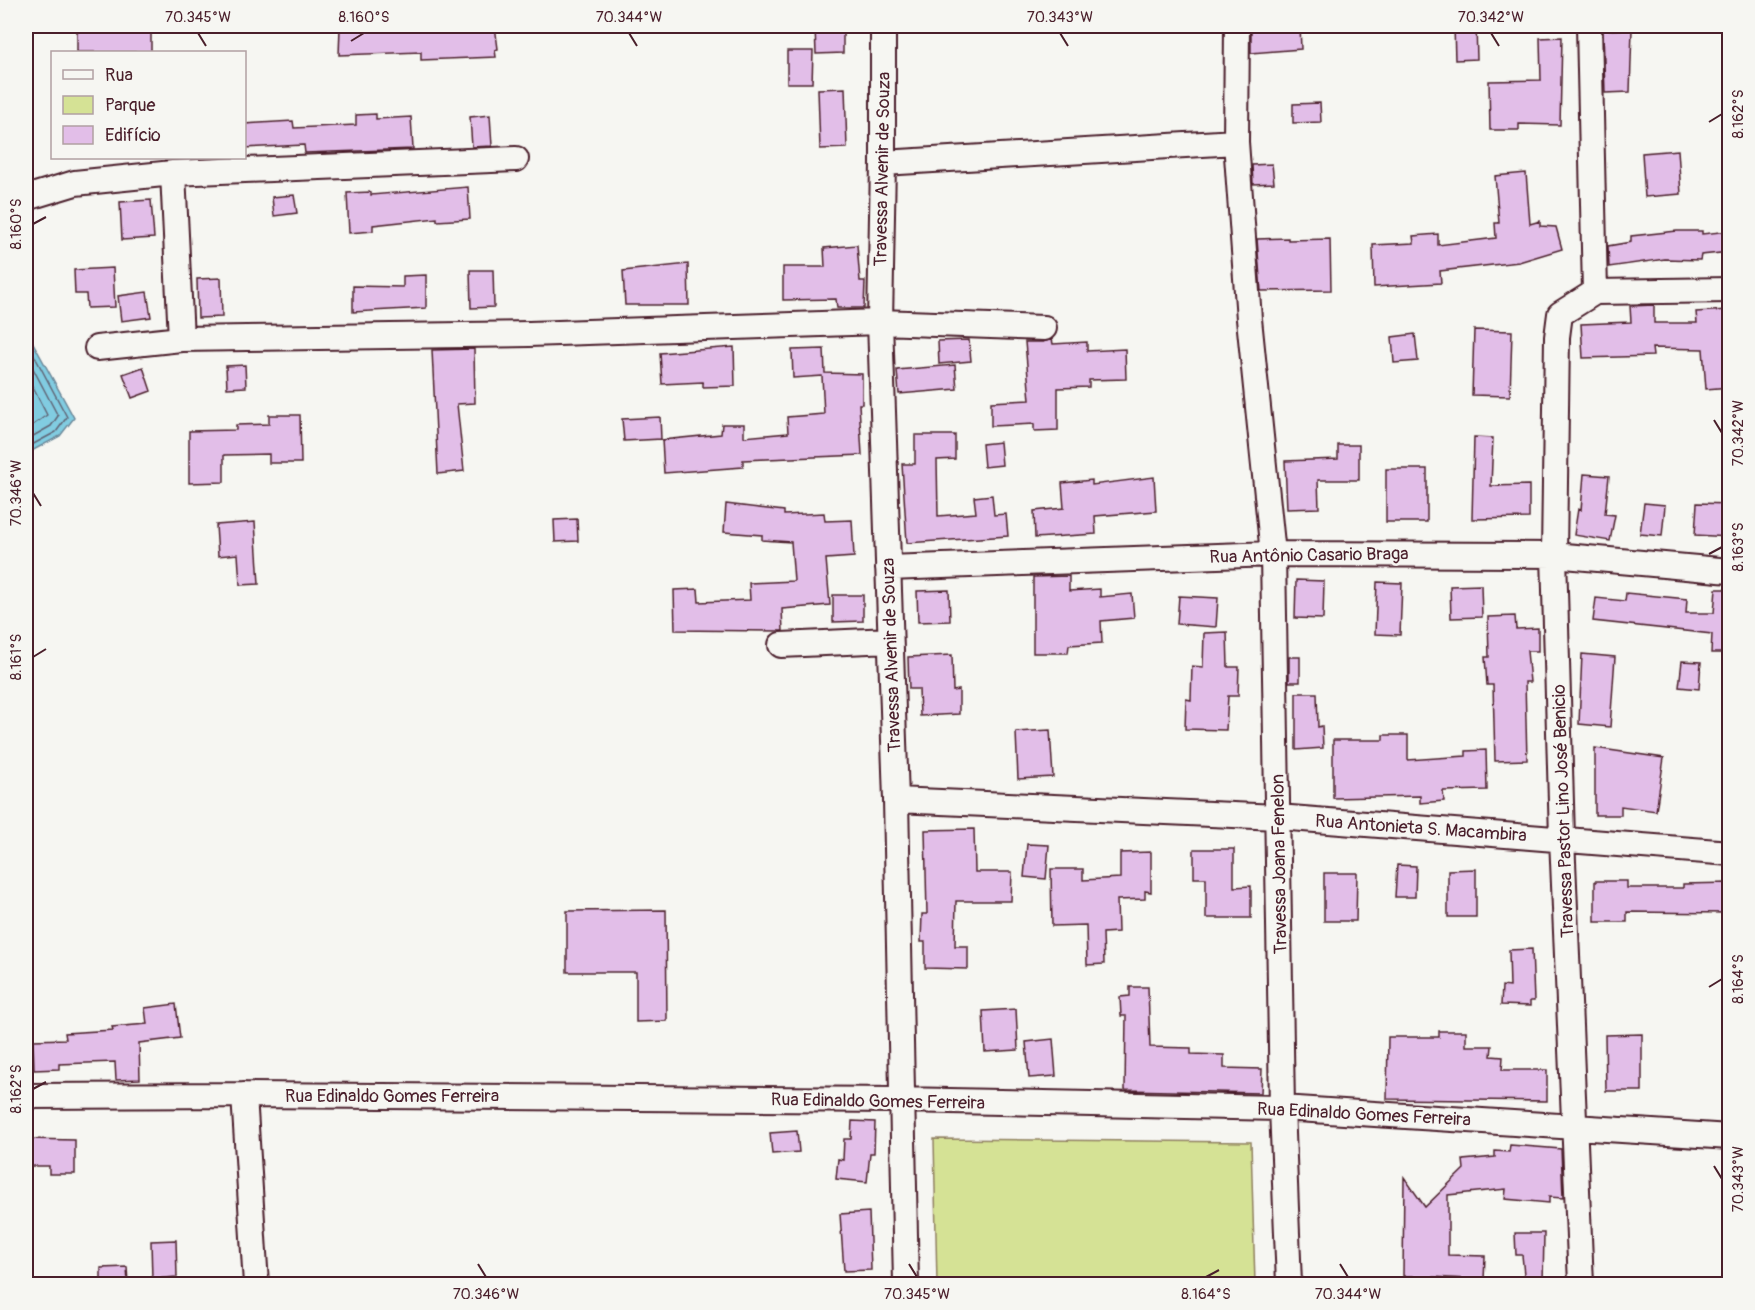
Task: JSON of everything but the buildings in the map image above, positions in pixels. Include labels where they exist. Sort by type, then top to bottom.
[{"type":"street","name":"Travessa Alvenir de Souza","points":[[883,26],[880,321],[896,800],[900,1100],[906,1284]]},
{"type":"street","name":"Travessa Joana Fenelon","points":[[1237,26],[1236,142],[1249,319],[1273,554],[1282,1108],[1289,1284]]},
{"type":"street","points":[[1589,26],[1594,292],[1730,290]]},
{"type":"street","points":[[883,163],[1236,142]]},
{"type":"street","points":[[26,198],[75,183],[173,173],[516,159]]},
{"type":"street","points":[[173,173],[181,339]]},
{"type":"street","name":"Travessa Pastor Lino José Benicio","points":[[1581,1284],[1562,838],[1554,555],[1557,337],[1560,314],[1594,292]]},
{"type":"street","points":[[97,348],[181,339],[529,334],[880,321],[1044,328]]},
{"type":"street","name":"Rua Antônio Casario Braga","points":[[888,568],[1273,554],[1554,555],[1730,571]]},
{"type":"street","points":[[782,645],[890,640]]},
{"type":"street","name":"Rua Antonieta S. Macambira","points":[[896,800],[1278,818],[1562,838],[1730,853]]},
{"type":"street","points":[[244,1095],[256,1284]]},
{"type":"street","name":"Rua Edinaldo Gomes Ferreira","points":[[26,1096],[244,1095],[900,1100],[1282,1108],[1730,1137]]},
{"type":"green space","points":[[934,1139],[1251,1142],[1255,1284],[937,1284]]},
{"type":"water","points":[[26,330],[74,418],[60,436],[26,454]]}]
